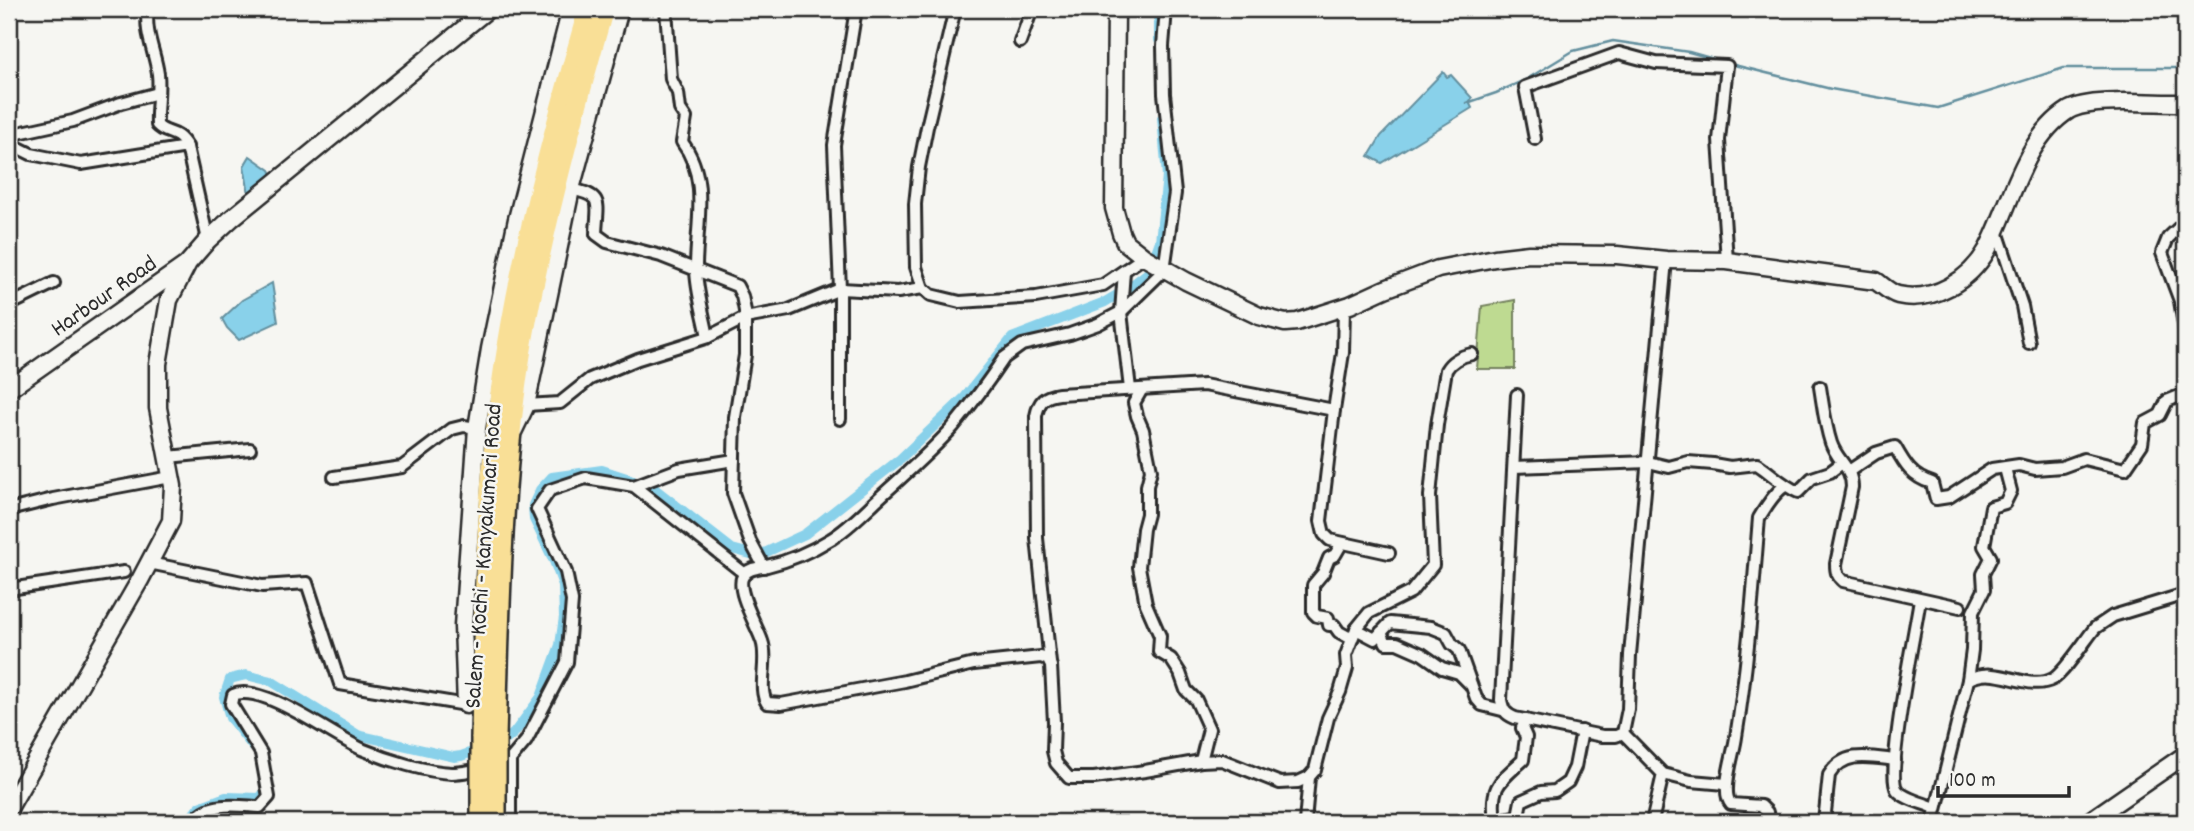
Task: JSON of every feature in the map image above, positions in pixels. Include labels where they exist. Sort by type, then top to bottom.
[{"type":"highway","name":"Salem - Kochi - Kanyakumari Road","points":[[481,822],[488,738],[491,630],[488,511],[495,432],[509,337],[532,223],[553,133],[588,9]]},
{"type":"highway","name":"Salem - Kochi - Kanyakumari Road","points":[[491,630],[524,339],[571,124],[604,9]]},
{"type":"highway","points":[[466,705],[488,738]]},
{"type":"highway","name":"Salem - Kochi - Kanyakumari Road","points":[[488,738],[496,822]]},
{"type":"street","points":[[148,9],[149,41],[155,58],[158,125],[181,138],[187,147],[208,240]]},
{"type":"street","points":[[9,808],[171,521],[173,486],[158,408],[158,364],[169,300],[188,263],[232,218],[488,9]]},
{"type":"street","points":[[149,563],[262,586],[307,583],[340,684],[466,705],[463,626],[477,428],[517,219],[571,9]]},
{"type":"street","points":[[512,435],[526,405],[571,189],[620,9]]},
{"type":"street","points":[[666,9],[671,79],[678,93],[680,109],[686,118],[682,142],[695,165],[700,193],[696,270],[708,337]]},
{"type":"street","points":[[840,419],[840,289],[834,145],[856,9]]},
{"type":"street","points":[[955,9],[919,167],[915,204],[916,267],[923,288],[931,295],[960,302],[1036,297],[1103,285],[1144,257]]},
{"type":"street","points":[[1020,42],[1032,9]]},
{"type":"street","points":[[1116,9],[1114,208],[1125,242],[1162,269],[1259,316],[1285,323],[1297,322],[1344,307],[1438,270],[1494,258],[1551,253],[1727,261],[1789,271],[1815,271],[1876,281],[1896,295],[1925,296],[1943,291],[1972,271],[1986,250],[2028,157],[2058,117],[2073,108],[2104,103],[2185,103]]},
{"type":"street","points":[[1051,666],[1048,660],[1041,657],[1000,660],[781,704],[767,703],[763,692],[766,652],[740,586],[745,574],[756,568],[792,559],[832,538],[859,516],[951,429],[1004,358],[1013,350],[1032,342],[1070,334],[1122,312],[1162,269],[1175,193],[1164,94],[1163,46],[1166,9]]},
{"type":"street","points":[[1535,139],[1525,86],[1619,53],[1656,63],[1727,66],[1718,140],[1727,261]]},
{"type":"street","points":[[9,135],[74,121],[121,103],[158,93]]},
{"type":"street","points":[[9,143],[31,154],[80,164],[187,147]]},
{"type":"street","points":[[571,189],[591,193],[596,199],[596,234],[607,242],[661,256],[737,286],[742,296],[745,318],[745,355],[735,417],[733,493],[750,541],[764,566]]},
{"type":"street","points":[[2185,222],[2168,239],[2162,253],[2180,301],[2185,331]]},
{"type":"street","points":[[1996,227],[2022,306],[2029,343]]},
{"type":"street","points":[[1623,733],[1628,709],[1630,655],[1666,260]]},
{"type":"street","name":"Harbour Road","points":[[9,389],[188,263]]},
{"type":"street","points":[[1124,271],[1122,312],[1136,389],[1134,403],[1151,470],[1139,567],[1141,584],[1146,604],[1160,636],[1159,652],[1171,659],[1186,690],[1196,700],[1209,729],[1201,761]]},
{"type":"street","points":[[9,305],[54,283]]},
{"type":"street","points":[[526,405],[560,403],[590,379],[638,359],[708,337],[745,318],[789,310],[840,289],[898,292],[923,288]]},
{"type":"street","points":[[1344,307],[1343,354],[1321,522],[1324,534],[1330,540],[1389,553]]},
{"type":"street","points":[[1305,822],[1309,778],[1315,770],[1328,718],[1340,692],[1347,668],[1346,655],[1354,634],[1370,613],[1411,592],[1433,565],[1430,496],[1446,370],[1461,356],[1472,354]]},
{"type":"street","points":[[1309,778],[1280,783],[1222,760],[1094,778],[1069,778],[1056,763],[1053,751],[1051,666],[1037,538],[1036,416],[1039,404],[1049,395],[1204,385],[1334,410]]},
{"type":"street","points":[[1820,387],[1830,440],[1836,455],[1852,477],[1836,564],[1838,577],[1843,581],[1960,607]]},
{"type":"street","points":[[1514,467],[1648,462],[1669,467],[1688,462],[1730,467],[1757,464],[1785,486],[1798,492],[1812,478],[1895,447],[1906,467],[1919,479],[1932,483],[1936,499],[1949,497],[1992,469],[2020,465],[2035,469],[2062,467],[2084,459],[2125,469],[2142,444],[2145,423],[2160,415],[2167,401],[2182,395],[2185,390]]},
{"type":"street","points":[[1502,709],[1517,395]]},
{"type":"street","points":[[334,477],[402,467],[452,429],[464,426],[477,428]]},
{"type":"street","points":[[168,457],[250,449]]},
{"type":"street","points":[[634,486],[679,469],[734,460]]},
{"type":"street","points":[[1933,822],[1968,680],[1973,612],[1984,590],[1983,574],[1991,558],[1984,546],[1989,515],[1991,507],[2005,503],[2011,491],[2005,467]]},
{"type":"street","points":[[9,510],[172,477]]},
{"type":"street","points":[[194,822],[198,815],[215,806],[260,807],[269,797],[261,753],[231,704],[233,695],[241,692],[266,696],[363,749],[429,770],[452,773],[485,769],[510,760],[526,741],[567,662],[572,601],[566,572],[537,509],[550,490],[586,478],[634,486],[745,574]]},
{"type":"street","points":[[1768,822],[1767,812],[1761,806],[1731,804],[1727,798],[1726,784],[1747,673],[1759,518],[1779,490],[1785,486]]},
{"type":"street","points":[[1342,543],[1335,555],[1329,558],[1323,573],[1313,585],[1313,612],[1328,618],[1329,625],[1334,625],[1339,632],[1375,639],[1390,623],[1431,627],[1446,633],[1459,650],[1476,698],[1482,705],[1502,709],[1508,715],[1526,720],[1602,736],[1623,733]]},
{"type":"street","points":[[9,589],[124,572]]},
{"type":"street","points":[[1968,680],[1977,674],[1988,673],[2042,682],[2054,678],[2103,622],[2113,616],[2185,594]]},
{"type":"street","points":[[1920,599],[1896,739],[1893,780],[1902,795],[1935,808]]},
{"type":"street","points":[[1381,632],[1386,643],[1397,643],[1422,654],[1442,668],[1459,673],[1473,686]]},
{"type":"street","points":[[1526,720],[1522,728],[1526,737],[1523,760],[1498,783],[1493,808],[1495,821],[1518,816],[1521,801],[1541,792],[1555,791],[1568,782],[1575,767],[1582,732]]},
{"type":"street","points":[[1623,733],[1663,774],[1691,781],[1726,784]]},
{"type":"street","points":[[2088,822],[2185,755]]},
{"type":"street","points":[[1824,822],[1829,775],[1833,768],[1847,758],[1895,760]]},
{"type":"street","points":[[510,760],[510,822]]},
{"type":"street","points":[[1652,822],[1663,774]]},
{"type":"green space","points":[[1515,300],[1515,369],[1477,369],[1482,306]]},
{"type":"water","points":[[1443,72],[1447,77],[1451,75],[1472,98],[1469,102],[1472,108],[1382,163],[1369,156],[1381,136]]},
{"type":"water","points":[[250,156],[270,170],[273,176],[249,194],[244,166]]},
{"type":"water","points":[[272,283],[278,322],[239,340],[222,319],[242,300]]},
{"type":"waterway","points":[[1159,9],[1159,40]]},
{"type":"waterway","points":[[1467,103],[1527,79],[1573,51],[1613,41],[1689,52],[1721,61]]},
{"type":"waterway","points":[[1730,64],[1831,89],[1938,108],[2064,68],[2185,68]]},
{"type":"waterway","points":[[495,743],[514,733],[541,697],[560,645],[564,617],[563,585],[534,519],[533,505],[540,490],[552,477],[602,470],[651,486],[732,549],[758,556],[805,534],[899,460],[965,397],[1012,338],[1105,302],[1149,272],[1160,241],[1167,176],[1162,118]]},
{"type":"waterway","points":[[253,747],[230,718],[224,697],[230,679],[246,675],[271,681],[358,735],[454,757],[481,749]]},
{"type":"waterway","points":[[187,822],[199,807],[226,797],[260,798],[266,790],[264,781]]}]
